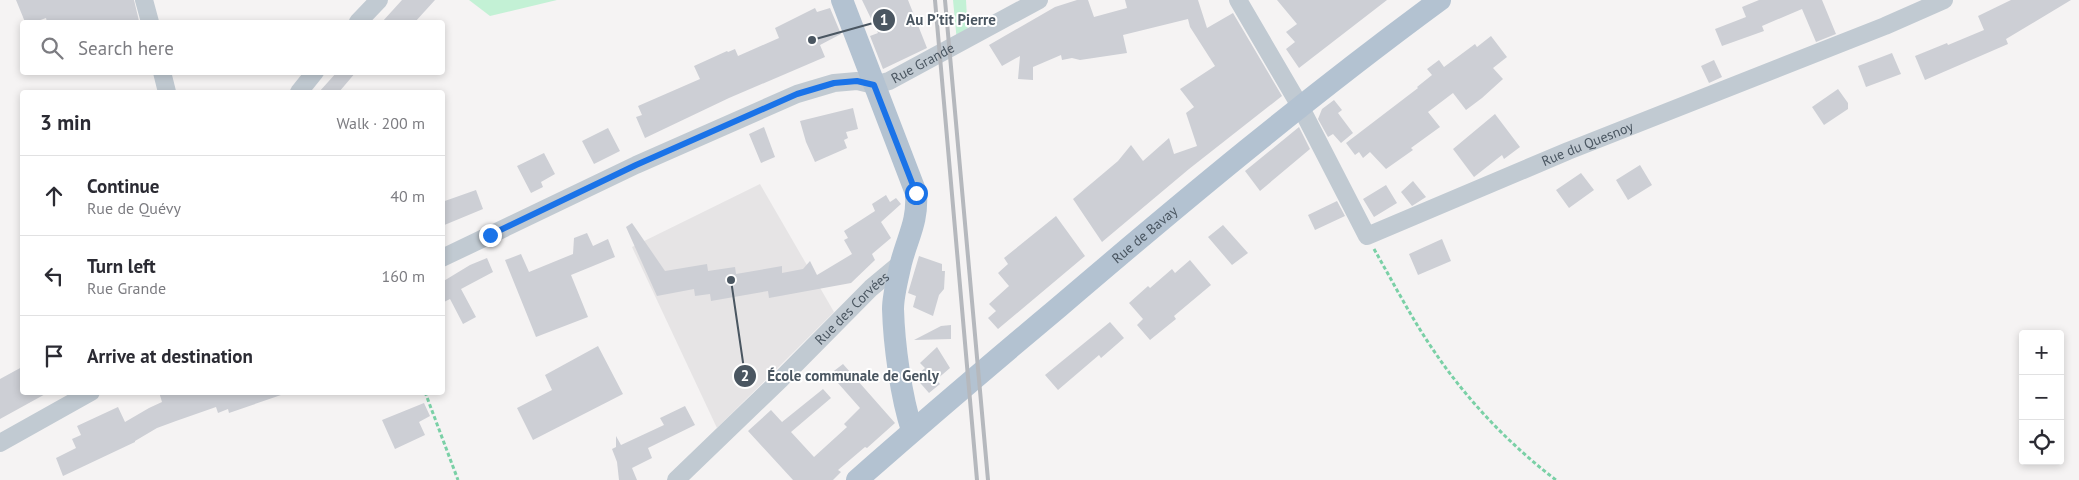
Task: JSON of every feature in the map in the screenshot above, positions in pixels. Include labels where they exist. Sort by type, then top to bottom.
[{"type":"main road","points":[[842,0],[916,193],[917,210],[901,263],[893,307],[900,374],[912,430]]},
{"type":"main road","name":"Rue de Bavay","points":[[858,480],[912,430],[1174,208],[1300,106],[1440,0]]},
{"type":"street","points":[[144,0],[149,20]]},
{"type":"street","points":[[360,20],[379,0]]},
{"type":"street","name":"Rue Grande","points":[[445,257],[645,161],[797,94],[834,83],[857,81],[874,85],[889,81],[1039,0]]},
{"type":"street","points":[[1238,0],[1300,106],[1367,236]]},
{"type":"street","name":"Rue du Quesnoy","points":[[1367,236],[1568,151],[1885,26],[1944,0]]},
{"type":"street","points":[[163,75],[167,90]]},
{"type":"street","points":[[301,90],[313,75]]},
{"type":"street","name":"Rue des Corvées","points":[[676,480],[782,379],[872,288],[901,263]]},
{"type":"street","points":[[0,443],[86,395]]},
{"type":"path","points":[[1367,236],[1435,353],[1457,383],[1502,432],[1556,480]]},
{"type":"path","points":[[426,395],[458,480]]},
{"type":"shaded area","points":[[760,184],[834,312],[717,428],[632,247]]},
{"type":"green space","points":[[469,0],[557,0],[490,16]]},
{"type":"green space","points":[[953,0],[966,0],[968,36],[957,42]]},
{"type":"building","points":[[16,0],[134,0],[139,20],[46,20],[46,18],[24,20]]},
{"type":"building","points":[[402,0],[435,0],[417,20],[384,20]]},
{"type":"building","points":[[862,0],[908,0],[927,48],[883,69],[870,36],[878,33]]},
{"type":"building","points":[[1077,0],[1088,0],[1094,17],[1127,8],[1125,0],[1198,0],[1207,28],[1233,13],[1282,96],[1189,169],[1102,242],[1073,199],[1118,161],[1131,145],[1143,161],[1169,138],[1174,154],[1197,146],[1186,113],[1194,107],[1180,89],[1215,66],[1190,27],[1188,19],[1123,35],[1127,53],[1080,60],[1072,58],[1062,60],[1061,55],[1033,67],[1033,80],[1018,79],[1020,56],[1002,66],[989,45],[1055,7]]},
{"type":"building","points":[[1277,0],[1387,0],[1299,68],[1286,49],[1295,42],[1286,32],[1297,24]]},
{"type":"building","points":[[1759,0],[1822,0],[1836,34],[1816,42],[1802,9],[1762,26],[1764,31],[1722,46],[1715,29],[1746,17],[1742,7]]},
{"type":"building","points":[[2011,0],[2071,0],[2006,39],[2008,44],[1925,80],[1915,56],[1984,30],[1978,16]]},
{"type":"building","points":[[815,8],[817,12],[830,8],[841,34],[820,45],[825,57],[729,98],[645,138],[636,117],[642,115],[638,106],[700,79],[694,66],[735,49],[738,56],[779,38],[775,28]]},
{"type":"building","points":[[1491,36],[1507,57],[1493,68],[1503,79],[1482,98],[1466,110],[1453,93],[1428,112],[1440,127],[1411,148],[1413,150],[1386,169],[1370,152],[1363,158],[1359,152],[1355,155],[1346,143],[1418,88],[1432,75],[1427,69],[1439,60],[1444,67],[1475,44],[1477,47]]},
{"type":"building","points":[[1892,53],[1901,74],[1866,87],[1858,66]]},
{"type":"building","points":[[1714,60],[1722,77],[1709,83],[1701,66]]},
{"type":"building","points":[[334,75],[353,75],[341,90],[321,90]]},
{"type":"building","points":[[1838,89],[1848,103],[1848,109],[1824,125],[1812,107]]},
{"type":"building","points":[[1334,100],[1342,110],[1338,113],[1353,133],[1341,143],[1333,134],[1328,137],[1318,119],[1322,109]]},
{"type":"building","points":[[853,108],[858,129],[846,132],[848,138],[844,140],[847,148],[815,162],[806,142],[800,121]]},
{"type":"building","points":[[1495,114],[1520,147],[1504,159],[1502,155],[1474,177],[1453,149]]},
{"type":"building","points":[[764,127],[775,157],[761,163],[749,134]]},
{"type":"building","points":[[1299,127],[1310,149],[1260,191],[1245,171]]},
{"type":"building","points":[[608,128],[620,151],[594,164],[582,141]]},
{"type":"building","points":[[544,153],[555,174],[541,182],[543,187],[531,193],[517,166]]},
{"type":"building","points":[[1640,165],[1652,185],[1628,200],[1616,180]]},
{"type":"building","points":[[1581,173],[1594,190],[1569,208],[1556,190]]},
{"type":"building","points":[[1413,181],[1426,197],[1412,206],[1401,192]]},
{"type":"building","points":[[1386,185],[1397,203],[1374,217],[1363,199]]},
{"type":"building","points":[[476,190],[483,209],[445,225],[445,201]]},
{"type":"building","points":[[886,195],[890,202],[896,198],[901,204],[881,222],[891,238],[872,254],[875,260],[851,283],[769,298],[768,291],[711,301],[710,294],[695,296],[694,289],[657,296],[626,227],[632,223],[665,271],[707,264],[708,271],[735,267],[736,274],[782,266],[782,273],[803,269],[810,261],[817,275],[852,254],[844,240],[848,238],[844,231],[875,211],[872,204]]},
{"type":"building","points":[[1337,201],[1345,216],[1315,230],[1308,215]]},
{"type":"building","points":[[1056,216],[1085,256],[998,329],[988,318],[996,311],[989,304],[1009,286],[998,273],[1008,264],[1004,258]]},
{"type":"building","points":[[1223,225],[1248,253],[1232,265],[1208,237]]},
{"type":"building","points":[[587,233],[593,246],[608,239],[615,257],[571,275],[588,317],[536,337],[505,260],[521,254],[529,272],[573,254],[574,238]]},
{"type":"building","points":[[1442,239],[1451,261],[1418,275],[1409,254]]},
{"type":"building","points":[[919,256],[942,264],[942,271],[945,271],[944,289],[939,295],[933,316],[913,307],[916,296],[908,293]]},
{"type":"building","points":[[487,258],[493,272],[461,289],[476,317],[463,324],[450,299],[445,302],[445,280],[470,265]]},
{"type":"building","points":[[1190,260],[1211,285],[1174,316],[1176,319],[1150,340],[1137,325],[1143,319],[1129,303],[1148,286],[1150,288],[1172,269],[1175,273]]},
{"type":"building","points":[[1110,322],[1124,338],[1101,358],[1099,355],[1058,390],[1045,375]]},
{"type":"building","points":[[951,325],[951,339],[914,340],[941,326]]},
{"type":"building","points":[[598,346],[623,394],[533,440],[517,408],[552,390],[545,375]]},
{"type":"building","points":[[937,347],[950,368],[936,380],[940,384],[929,393],[915,377],[925,368],[920,363]]},
{"type":"building","points":[[843,364],[895,423],[838,470],[841,472],[833,480],[793,480],[748,431],[771,410],[782,422],[823,389],[831,398],[791,432],[814,457],[847,427],[844,424],[860,408],[830,374]]},
{"type":"building","points":[[20,368],[20,395],[44,395],[0,419],[0,379]]},
{"type":"building","points":[[160,395],[281,395],[229,413],[228,409],[218,413],[216,407],[157,428],[135,442],[63,476],[56,458],[76,448],[72,439],[81,435],[77,426],[118,407],[125,422],[162,402]]},
{"type":"building","points":[[424,403],[430,416],[419,422],[425,435],[395,449],[382,420]]},
{"type":"building","points":[[685,406],[695,425],[648,448],[652,458],[632,468],[637,480],[619,480],[617,462],[612,449],[616,447],[616,436],[621,445],[664,425],[660,418]]},
{"type":"railway","points":[[935,0],[977,480]]},
{"type":"railway","points":[[945,0],[988,480]]},
{"type":"place","name":"Au P'tit Pierre","points":[[812,40]]},
{"type":"place","name":"École communale de Genly","points":[[731,280]]},
{"type":"route","points":[[490,235],[708,132],[797,94],[834,83],[857,81],[874,85],[916,193]]}]
